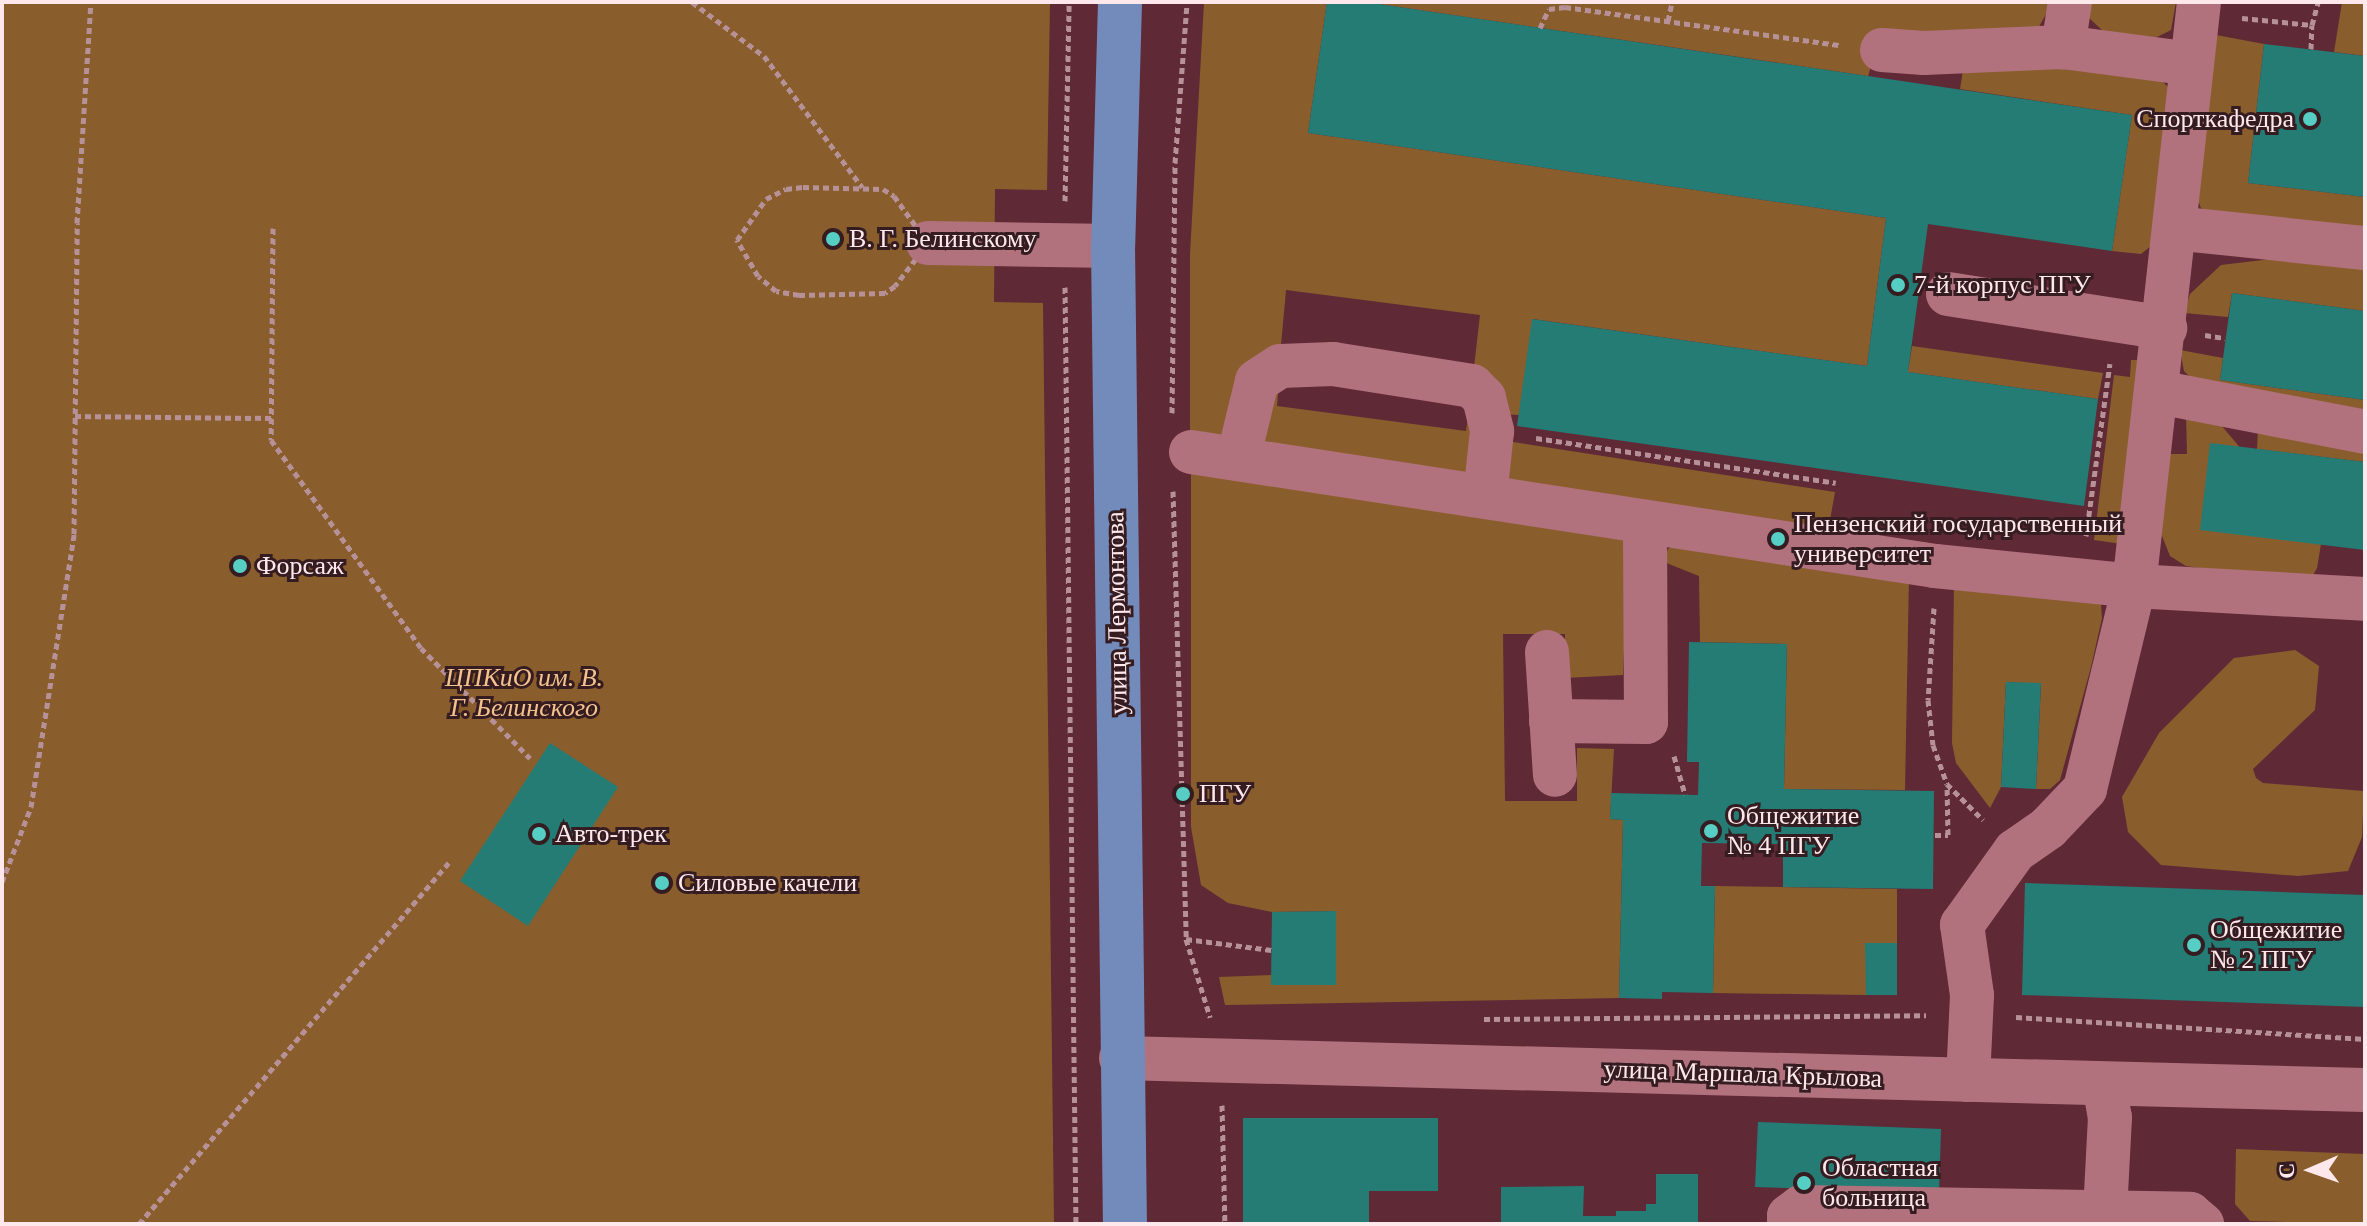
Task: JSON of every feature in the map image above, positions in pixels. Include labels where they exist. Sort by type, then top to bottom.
[{"type":"main road","name":"улица Лермонтова","points":[[1120,2],[1113,246],[1125,1224]]},
{"type":"street","points":[[2063,47],[2070,2]]},
{"type":"street","points":[[1968,1080],[1972,995],[1962,925],[2015,851],[2048,828],[2085,789],[2134,586],[2158,392],[2198,8]]},
{"type":"street","points":[[1882,50],[1924,53],[2063,47],[2192,64]]},
{"type":"street","points":[[2174,228],[2365,248]]},
{"type":"street","points":[[928,243],[1113,246]]},
{"type":"street","points":[[1948,294],[2165,328]]},
{"type":"street","points":[[1238,459],[1257,381],[1280,366],[1333,364],[1472,386],[1484,398],[1492,431],[1485,497]]},
{"type":"street","points":[[2158,392],[2365,432]]},
{"type":"street","points":[[1179,449],[1935,566],[2134,586],[2365,599]]},
{"type":"street","points":[[1551,721],[1646,722],[1645,522]]},
{"type":"street","points":[[1547,652],[1555,775]]},
{"type":"street","name":"улица Маршала Крылова","points":[[1121,1058],[2365,1090]]},
{"type":"street","points":[[2104,1084],[2110,1117],[2105,1214]]},
{"type":"street","points":[[1789,1224],[1789,1216],[1801,1207],[2042,1218],[2190,1214],[2202,1224]]},
{"type":"path","points":[[2,882],[31,807],[74,534],[77,223],[91,2]]},
{"type":"path","points":[[692,2],[764,56],[862,187]]},
{"type":"path","points":[[1069,2],[1064,245],[1076,1224]]},
{"type":"path","points":[[1187,2],[1175,163],[1186,939],[1212,1022]]},
{"type":"path","points":[[1668,21],[1672,2]]},
{"type":"path","points":[[2311,49],[2312,25],[2318,2]]},
{"type":"path","points":[[1540,28],[1549,9],[1565,7],[1882,50]]},
{"type":"path","points":[[2198,8],[2312,25]]},
{"type":"path","points":[[862,187],[883,189],[894,196],[928,243],[895,286],[885,293],[799,295],[776,291],[764,282],[737,240],[766,199],[786,189],[862,187]]},
{"type":"path","points":[[273,228],[271,440],[421,648],[530,758]]},
{"type":"path","points":[[2080,581],[2115,320]]},
{"type":"path","points":[[75,416],[272,418]]},
{"type":"path","points":[[1492,431],[1836,483]]},
{"type":"path","points":[[1935,566],[1928,700],[1933,745],[1947,784],[1948,835],[1935,835]]},
{"type":"path","points":[[1947,784],[2015,851]]},
{"type":"path","points":[[139,1224],[450,861]]},
{"type":"path","points":[[1186,939],[1271,950]]},
{"type":"path","points":[[1481,1019],[1970,1014],[2365,1039]]},
{"type":"path","points":[[1221,1099],[1225,1224]]},
{"type":"green space","name":"ЦПКиО им. В. Г. Белинского","points":[[2,2],[1050,2],[1047,190],[995,189],[994,302],[1043,303],[1054,1224],[2,1224]]},
{"type":"green space","points":[[1204,2],[1327,2],[1308,133],[1886,218],[1867,366],[1533,319],[1519,415],[1500,414],[1473,376],[1480,315],[1286,290],[1280,356],[1226,442],[1190,432],[1190,254]]},
{"type":"green space","points":[[1365,2],[2053,2],[2037,30],[1882,33],[1868,76]]},
{"type":"green space","points":[[2089,2],[2176,2],[2171,30],[2155,38],[2103,31],[2087,16]]},
{"type":"green space","points":[[2342,2],[2365,2],[2365,56],[2334,52]]},
{"type":"green space","points":[[2216,35],[2264,44],[2248,183],[2365,197],[2365,230],[2212,215],[2201,208],[2197,198]]},
{"type":"green space","points":[[1965,58],[2158,77],[2168,87],[2151,246],[2141,254],[2112,251],[2132,115],[1960,89]]},
{"type":"green space","points":[[2296,256],[2365,262],[2365,311],[2232,293],[2228,317],[2184,313],[2190,294],[2221,265]]},
{"type":"green space","points":[[1912,346],[2103,373],[2098,399],[1908,372]]},
{"type":"green space","points":[[2180,350],[2223,358],[2220,380],[2365,400],[2365,419],[2196,383],[2184,371]]},
{"type":"green space","points":[[2131,360],[2142,360],[2122,544],[2094,540],[2114,375],[2130,377]]},
{"type":"green space","points":[[1279,380],[1277,406],[1466,431],[1470,402],[1478,488],[1250,452]]},
{"type":"green space","points":[[2186,414],[2221,425],[2321,544],[2317,568],[2308,584],[2186,566],[2170,556],[2158,526],[2166,454],[2187,454]]},
{"type":"green space","points":[[2258,429],[2365,445],[2365,462],[2257,449]]},
{"type":"green space","points":[[1507,441],[1835,492],[1827,537],[1501,491]]},
{"type":"green space","points":[[1191,469],[1628,539],[1623,675],[1565,678],[1565,634],[1503,634],[1505,801],[1577,801],[1577,748],[1614,749],[1610,819],[1623,820],[1619,998],[1225,1005],[1219,977],[1272,975],[1335,911],[1272,912],[1228,903],[1201,885],[1191,827]]},
{"type":"green space","points":[[1678,541],[1909,576],[1905,790],[1784,789],[1787,644],[1700,642],[1699,576],[1664,562],[1668,549]]},
{"type":"green space","points":[[1954,582],[2101,604],[2102,618],[2091,667],[2060,780],[2050,789],[2036,789],[2041,684],[2006,682],[2001,787],[1990,808],[1956,763],[1952,743]]},
{"type":"green space","points":[[2295,650],[2319,666],[2315,710],[2253,769],[2256,778],[2263,783],[2364,791],[2362,837],[2348,871],[2298,876],[2161,865],[2128,832],[2122,797],[2159,733],[2234,658]]},
{"type":"green space","points":[[1715,886],[1897,889],[1897,943],[1866,944],[1866,995],[1713,993]]},
{"type":"green space","points":[[2236,1149],[2365,1154],[2365,1224],[2250,1221],[2235,1204]]},
{"type":"building","name":"7-й корпус ПГУ","points":[[1327,2],[1365,2],[2132,115],[2112,251],[1928,224],[1908,372],[2098,399],[2084,506],[1517,426],[1532,319],[1867,366],[1886,218],[1308,133]]},
{"type":"building","name":"Спорткафедра","points":[[2264,44],[2365,56],[2365,197],[2248,183]]},
{"type":"building","points":[[2232,293],[2365,311],[2365,400],[2220,380]]},
{"type":"building","points":[[2210,443],[2365,462],[2365,550],[2200,530]]},
{"type":"building","name":"Общежитие № 4 ПГУ","points":[[1689,642],[1787,644],[1784,789],[1934,791],[1933,889],[1783,887],[1783,844],[1702,843],[1701,886],[1715,886],[1713,993],[1662,992],[1662,999],[1619,998],[1623,820],[1610,819],[1611,793],[1698,795],[1699,762],[1687,762]]},
{"type":"building","points":[[2006,682],[2041,683],[2036,789],[2001,787]]},
{"type":"building","name":"Авто-трек","points":[[550,743],[618,787],[528,926],[460,881]]},
{"type":"building","name":"Общежитие № 2 ПГУ","points":[[2025,883],[2365,895],[2365,1007],[2022,995]]},
{"type":"building","points":[[1336,911],[1336,985],[1271,985],[1272,912]]},
{"type":"building","points":[[1865,943],[1897,943],[1897,995],[1866,995]]},
{"type":"building","points":[[1243,1118],[1438,1118],[1438,1191],[1369,1191],[1369,1224],[1243,1224]]},
{"type":"building","points":[[1758,1122],[1941,1129],[1939,1193],[1755,1187]]},
{"type":"building","points":[[1656,1174],[1698,1174],[1698,1224],[1501,1224],[1501,1187],[1584,1186],[1583,1216],[1616,1216],[1616,1211],[1646,1211],[1646,1204],[1656,1204]]},
{"type":"place","name":"Спорткафедра","points":[[2310,119]]},
{"type":"place","name":"В. Г. Белинскому","points":[[833,239]]},
{"type":"place","name":"7-й корпус ПГУ","points":[[1898,285]]},
{"type":"place","name":"Пензенский государственный университет","points":[[1778,539]]},
{"type":"place","name":"Форсаж","points":[[240,566]]},
{"type":"place","name":"ПГУ","points":[[1183,794]]},
{"type":"place","name":"Общежитие № 4 ПГУ","points":[[1711,831]]},
{"type":"place","name":"Авто-трек","points":[[539,834]]},
{"type":"place","name":"Силовые качели","points":[[662,883]]},
{"type":"place","name":"Общежитие № 2 ПГУ","points":[[2194,945]]},
{"type":"place","name":"Областная больница","points":[[1804,1183]]}]
